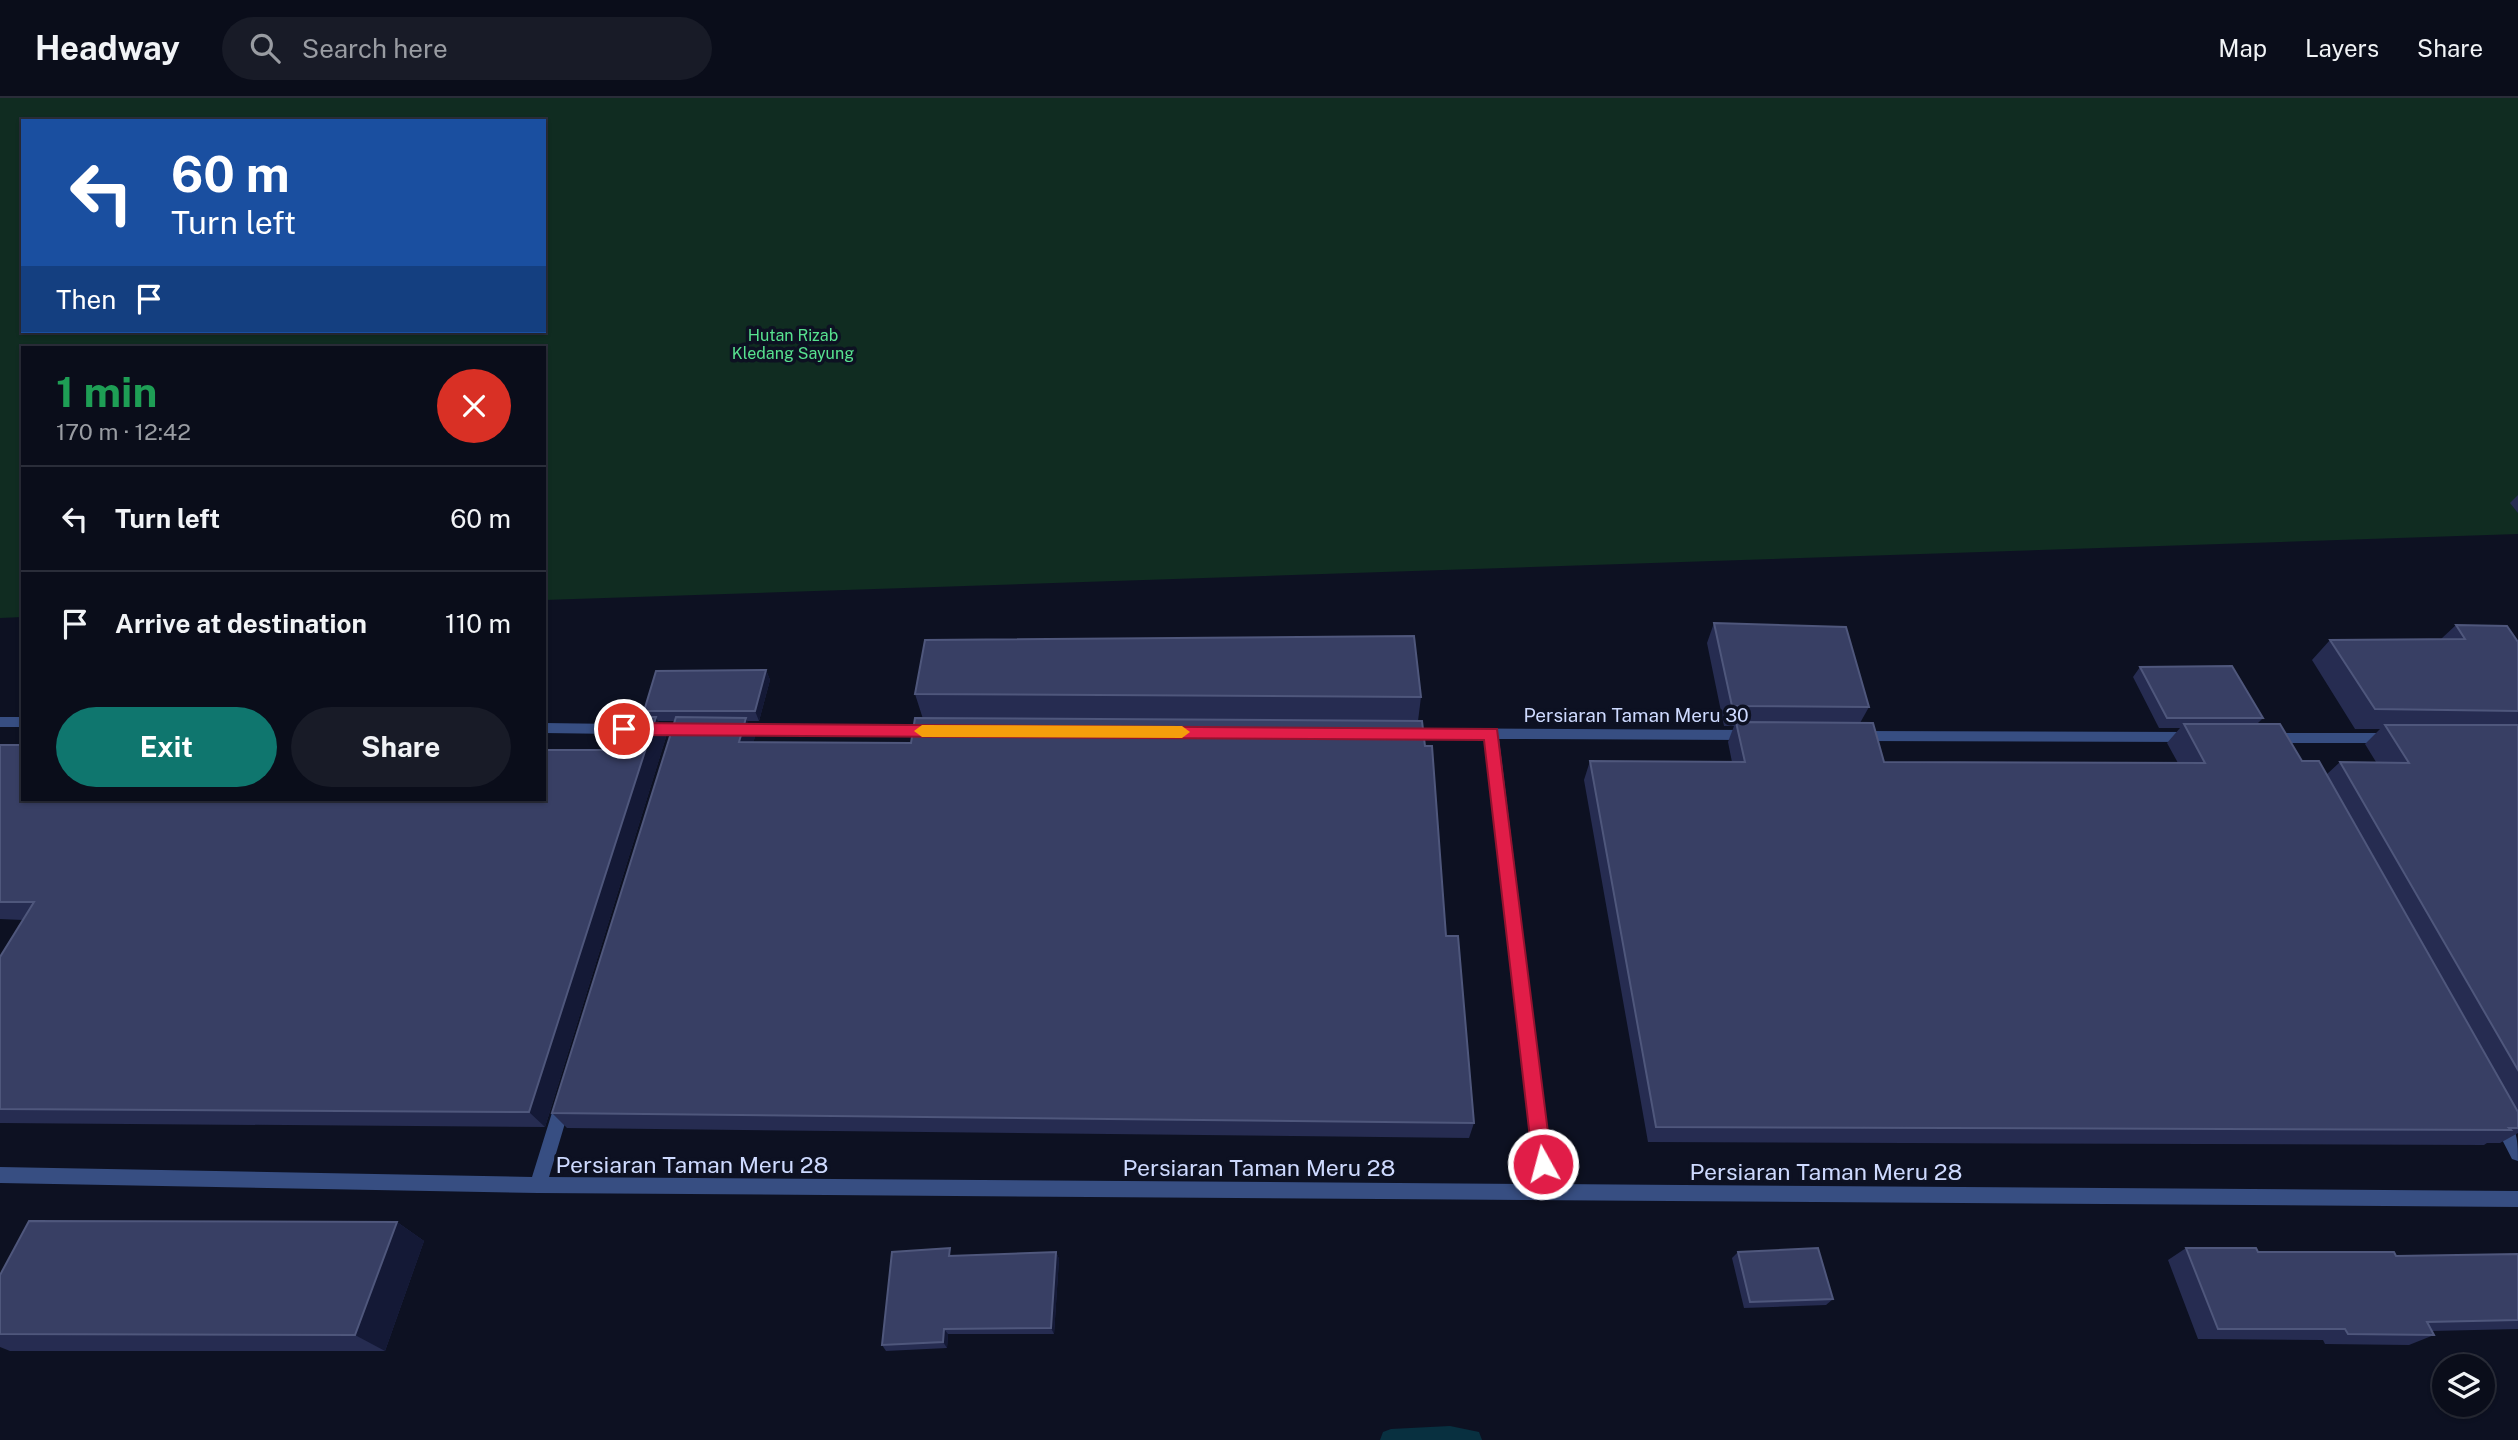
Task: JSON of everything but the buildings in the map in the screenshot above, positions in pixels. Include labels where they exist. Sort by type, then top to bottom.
[{"type":"street","points":[[0,722],[21,722]]},
{"type":"street","points":[[546,728],[676,736],[712,730],[940,731]]},
{"type":"street","name":"Persiaran Taman Meru 30","points":[[1395,733],[1756,735]]},
{"type":"street","points":[[1492,734],[1546,1191]]},
{"type":"street","points":[[1840,736],[2202,737]]},
{"type":"street","points":[[2258,738],[2289,744],[2409,738]]},
{"type":"street","points":[[538,1185],[570,1081]]},
{"type":"street","points":[[2491,1104],[2518,1153]]},
{"type":"street","name":"Persiaran Taman Meru 28","points":[[0,1175],[538,1185],[2518,1199]]},
{"type":"green space","name":"Hutan Rizab Kledang Sayung","points":[[0,98],[2518,98],[2518,534],[546,600],[546,346],[21,346],[21,617],[0,618]]},
{"type":"waterway","points":[[1391,1440],[1450,1437],[1471,1440]]},
{"type":"slow traffic","points":[[922,731],[1182,732]]},
{"type":"route","points":[[624,729],[1492,734],[1543,1164]]}]
